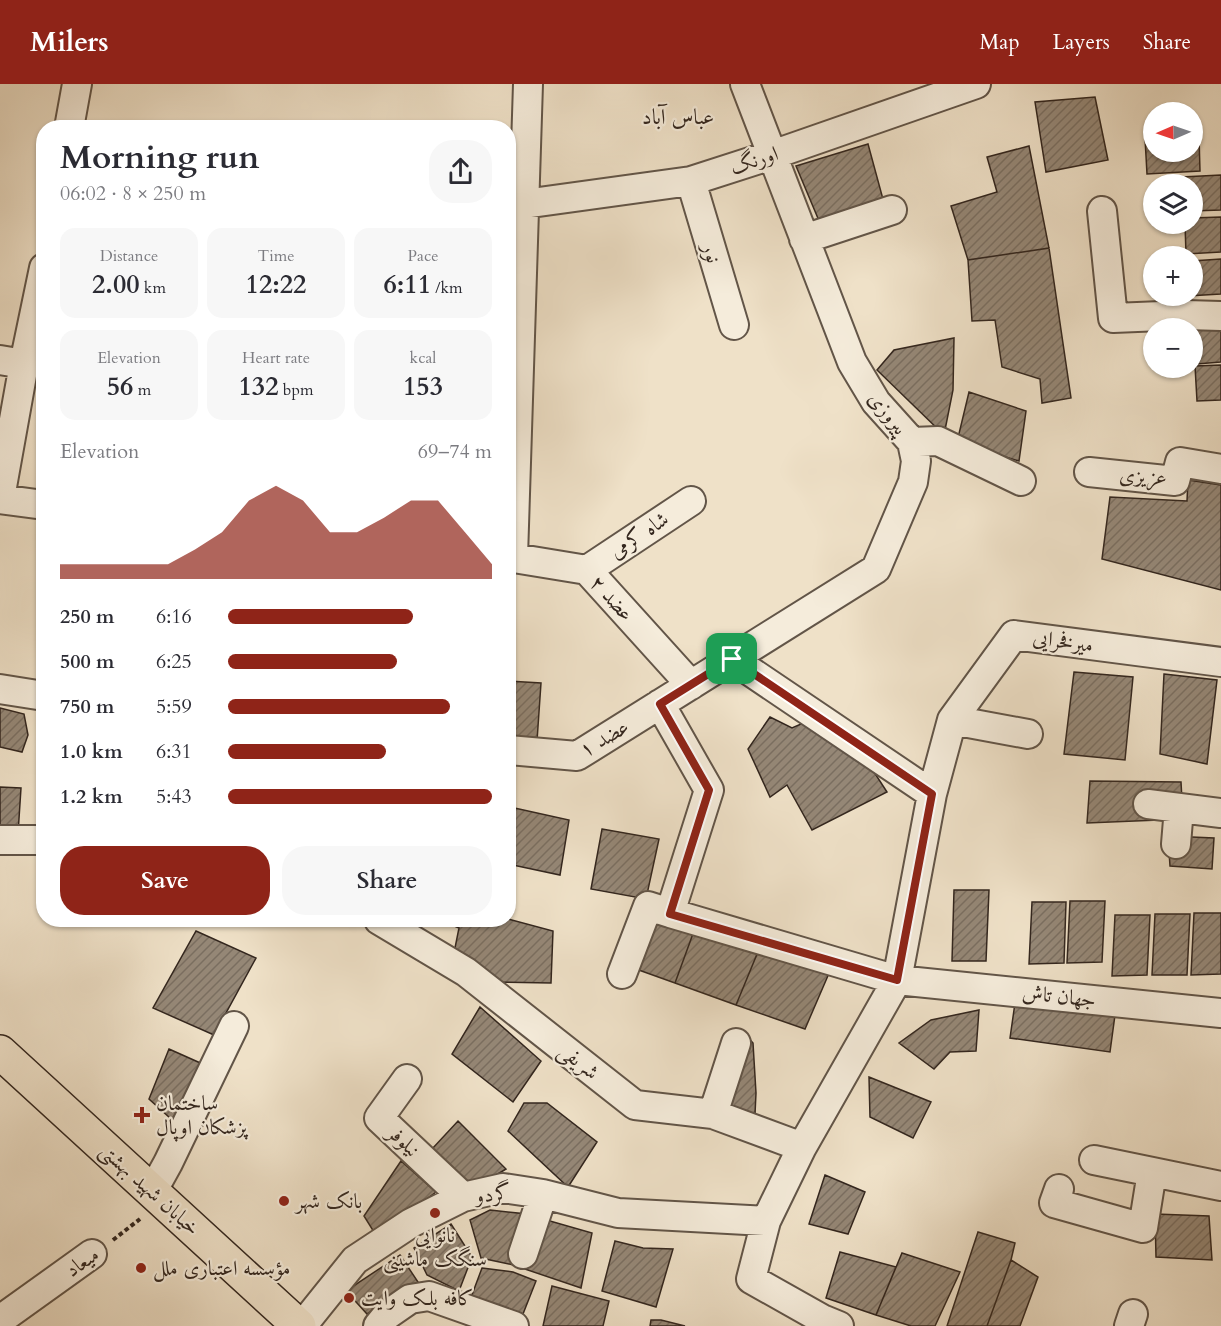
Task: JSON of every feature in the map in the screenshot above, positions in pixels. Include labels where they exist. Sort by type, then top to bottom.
[{"type":"main road","name":"خیابان شهید بهشتی","points":[[0,1052],[158,1197],[290,1323]]},
{"type":"street","points":[[70,120],[77,84]]},
{"type":"street","points":[[516,204],[528,84]]},
{"type":"street","name":"پیروزی","points":[[691,685],[876,569],[914,482],[916,461],[912,442],[876,402],[852,362],[745,84]]},
{"type":"street","name":"اورنگ","points":[[516,204],[691,181],[976,84]]},
{"type":"street","name":"نور","points":[[691,181],[734,325]]},
{"type":"street","points":[[804,239],[892,210]]},
{"type":"street","points":[[1102,211],[1113,318],[1221,316]]},
{"type":"street","points":[[36,292],[12,362],[0,498],[36,504]]},
{"type":"street","points":[[912,442],[938,441],[1021,481]]},
{"type":"street","name":"عزیزی","points":[[1089,472],[1175,481],[1180,462],[1221,469]]},
{"type":"street","name":"شاه کرمی","points":[[587,570],[691,501]]},
{"type":"street","name":"عضد ۲","points":[[516,558],[587,570],[691,685]]},
{"type":"street","name":"میرفخرایی","points":[[897,980],[932,794],[952,720],[1014,634],[1221,662]]},
{"type":"street","points":[[732,659],[932,794]]},
{"type":"street","name":"عضد ۱","points":[[516,751],[577,756],[691,685]]},
{"type":"street","points":[[0,689],[36,695]]},
{"type":"street","points":[[660,704],[709,790],[670,914]]},
{"type":"street","points":[[952,720],[1028,734]]},
{"type":"street","points":[[1148,804],[1221,813]]},
{"type":"street","points":[[1176,844],[1179,808]]},
{"type":"street","points":[[0,840],[36,840]]},
{"type":"street","name":"جهان تاش","points":[[622,974],[648,906],[897,980],[1221,1013]]},
{"type":"street","name":"شریفی","points":[[391,927],[466,972],[635,1105],[713,1114],[802,1147]]},
{"type":"street","points":[[826,1324],[750,1279],[766,1221],[802,1147],[897,980]]},
{"type":"street","points":[[158,1197],[168,1163],[234,1026]]},
{"type":"street","points":[[713,1114],[736,1044]]},
{"type":"street","name":"نیلوفر","points":[[407,1079],[379,1118],[463,1197]]},
{"type":"street","points":[[1094,1160],[1221,1186]]},
{"type":"street","points":[[1059,1189],[1054,1203],[1143,1228],[1152,1172]]},
{"type":"street","name":"گردو","points":[[290,1323],[355,1260],[411,1223],[463,1197],[503,1188],[543,1194],[618,1213],[766,1221]]},
{"type":"street","points":[[523,1254],[543,1194]]},
{"type":"street","name":"میعاد","points":[[0,1320],[92,1254]]},
{"type":"street","points":[[378,1326],[387,1315],[410,1299],[429,1296],[514,1326]]},
{"type":"path","name":"میعاد","points":[[92,1254],[129,1228],[158,1197]]},
{"type":"building","points":[[1095,97],[1108,160],[1046,172],[1035,102]]},
{"type":"building","points":[[868,144],[887,214],[825,235],[796,166]]},
{"type":"building","points":[[1029,146],[1049,248],[968,260],[951,206],[997,192],[987,157]]},
{"type":"building","points":[[1146,162],[1200,162],[1200,171],[1147,174]]},
{"type":"building","points":[[1221,175],[1221,210],[1203,211],[1203,176]]},
{"type":"building","points":[[1221,217],[1221,252],[1203,253],[1203,246],[1186,246],[1185,234],[1203,234],[1203,218]]},
{"type":"building","points":[[1049,248],[1071,398],[1042,403],[1040,379],[1002,367],[995,320],[972,321],[968,260]]},
{"type":"building","points":[[1221,259],[1221,294],[1203,295],[1203,260]]},
{"type":"building","points":[[1221,327],[1221,362],[1203,364],[1203,328]]},
{"type":"building","points":[[954,338],[953,390],[944,435],[877,370],[894,350]]},
{"type":"building","points":[[1221,365],[1221,400],[1197,401],[1196,378],[1203,378],[1203,366]]},
{"type":"building","points":[[969,392],[1026,411],[1019,461],[957,442]]},
{"type":"building","points":[[1188,480],[1221,485],[1221,590],[1102,559],[1110,497],[1187,501]]},
{"type":"building","points":[[1074,672],[1133,677],[1125,760],[1064,754]]},
{"type":"building","points":[[1164,674],[1217,680],[1207,764],[1160,754]]},
{"type":"building","points":[[516,681],[541,683],[537,741],[516,740]]},
{"type":"building","points":[[0,708],[24,714],[28,735],[22,752],[0,747]]},
{"type":"building","points":[[770,717],[792,728],[810,720],[863,755],[887,792],[812,830],[787,785],[770,797],[748,749]]},
{"type":"building","points":[[1090,781],[1181,782],[1183,819],[1087,823]]},
{"type":"building","points":[[0,787],[21,788],[18,834],[0,834]]},
{"type":"building","points":[[516,808],[569,820],[560,875],[516,866]]},
{"type":"building","points":[[602,829],[659,839],[646,899],[591,889]]},
{"type":"building","points":[[1168,836],[1214,838],[1212,869],[1170,866]]},
{"type":"building","points":[[954,890],[989,890],[986,961],[952,961]]},
{"type":"building","points":[[645,900],[698,920],[675,983],[622,964]]},
{"type":"building","points":[[1070,901],[1105,901],[1102,962],[1067,963]]},
{"type":"building","points":[[1032,902],[1066,902],[1064,963],[1029,964]]},
{"type":"building","points":[[1194,913],[1221,913],[1221,974],[1191,975]]},
{"type":"building","points":[[1155,914],[1190,914],[1187,975],[1152,975]]},
{"type":"building","points":[[1115,915],[1150,915],[1147,975],[1112,976]]},
{"type":"building","points":[[698,920],[762,942],[736,1005],[675,983]]},
{"type":"building","points":[[516,921],[553,931],[551,983],[488,982],[453,958],[459,928],[457,927],[516,927]]},
{"type":"building","points":[[196,931],[256,958],[214,1035],[153,1008]]},
{"type":"building","points":[[762,942],[830,971],[805,1029],[736,1005]]},
{"type":"building","points":[[1015,1003],[1115,1015],[1110,1052],[1010,1038]]},
{"type":"building","points":[[480,1007],[541,1061],[513,1102],[452,1054]]},
{"type":"building","points":[[979,1010],[976,1051],[950,1052],[934,1069],[899,1043],[931,1020]]},
{"type":"building","points":[[745,1034],[753,1043],[756,1093],[755,1114],[744,1116],[709,1099]]},
{"type":"building","points":[[169,1049],[207,1066],[180,1127],[149,1099]]},
{"type":"building","points":[[869,1077],[931,1102],[913,1138],[870,1117]]},
{"type":"building","points":[[524,1103],[547,1103],[597,1142],[568,1187],[508,1131]]},
{"type":"building","points":[[458,1121],[506,1169],[488,1180],[461,1181],[432,1149]]},
{"type":"building","points":[[401,1161],[436,1192],[377,1237],[364,1216]]},
{"type":"building","points":[[825,1175],[865,1192],[848,1234],[809,1224]]},
{"type":"building","points":[[490,1210],[527,1214],[514,1265],[481,1258],[470,1220]]},
{"type":"building","points":[[1155,1214],[1209,1216],[1212,1260],[1156,1257]]},
{"type":"building","points":[[529,1215],[592,1233],[581,1288],[516,1266]]},
{"type":"building","points":[[451,1224],[472,1257],[459,1291],[427,1275],[414,1248]]},
{"type":"building","points":[[978,1232],[1015,1243],[1011,1260],[987,1326],[947,1326]]},
{"type":"building","points":[[615,1241],[643,1248],[673,1249],[656,1307],[602,1291]]},
{"type":"building","points":[[840,1252],[896,1267],[876,1315],[826,1298]]},
{"type":"building","points":[[902,1253],[960,1272],[935,1326],[911,1326],[876,1315]]},
{"type":"building","points":[[400,1255],[418,1282],[367,1314],[346,1291]]},
{"type":"building","points":[[1011,1260],[1038,1277],[1020,1326],[987,1326]]},
{"type":"building","points":[[482,1268],[513,1272],[536,1281],[521,1319],[470,1300]]},
{"type":"building","points":[[552,1286],[609,1301],[603,1326],[543,1326]]},
{"type":"building","points":[[651,1320],[661,1320],[685,1326],[650,1326]]},
{"type":"place","name":"ساختمان پزشکان اوپال","points":[[142,1115]]},
{"type":"place","name":"بانک شهر","points":[[284,1201]]},
{"type":"place","name":"نانوایی سنگک ماشینی","points":[[435,1213]]},
{"type":"place","name":"مؤسسه اعتباری ملل","points":[[141,1268]]},
{"type":"place","name":"کافه بلک وایت","points":[[349,1298]]},
{"type":"district","name":"عباس آباد","points":[[678,116]]},
{"type":"route","points":[[732,659],[932,794],[897,980],[670,914],[709,790],[660,704],[732,659]]}]
